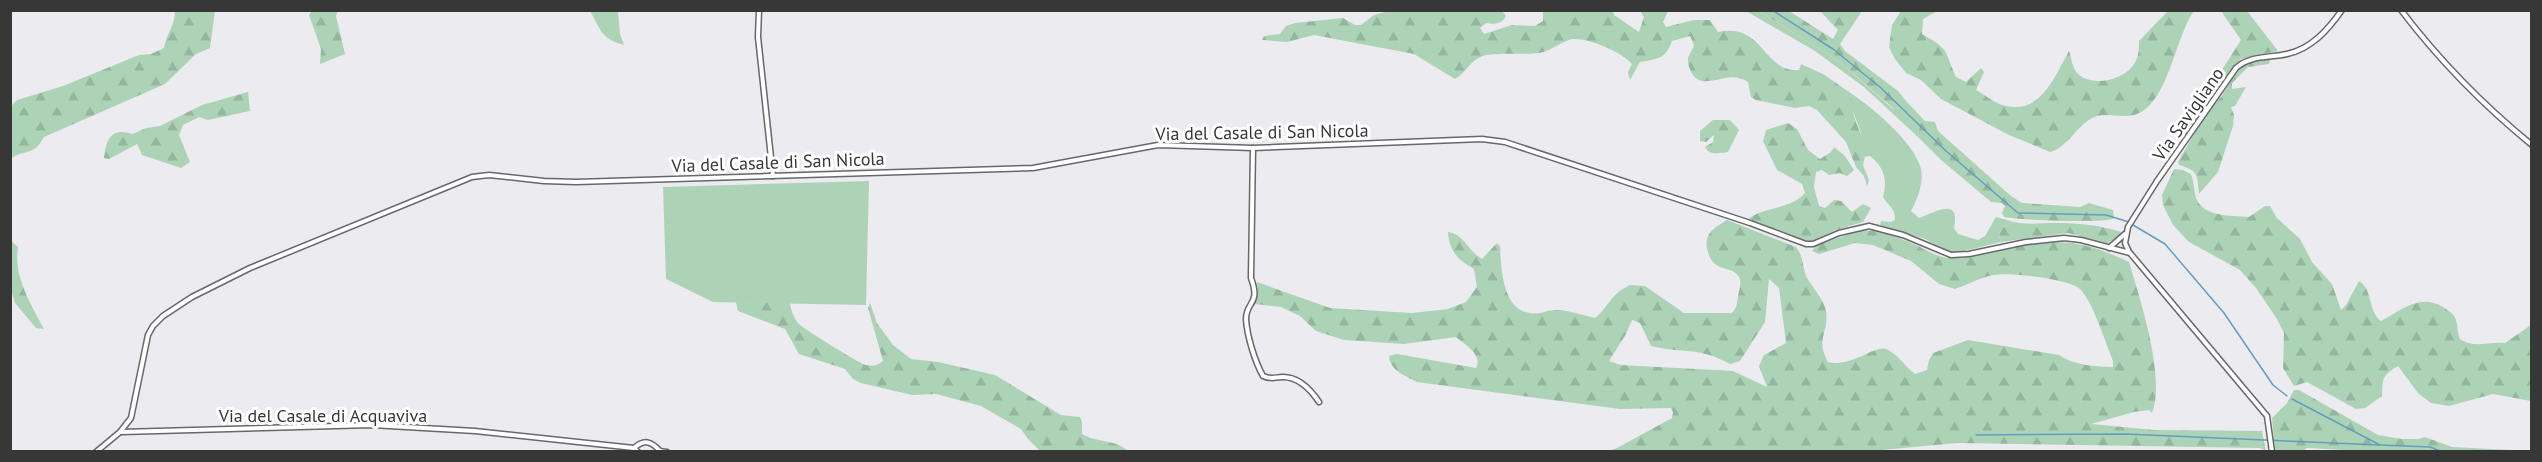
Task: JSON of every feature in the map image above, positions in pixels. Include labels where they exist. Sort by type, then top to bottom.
[{"type":"street","points":[[759,10],[758,37],[773,176]]},
{"type":"street","name":"Via Savigliano","points":[[2130,253],[2125,243],[2128,227],[2157,181],[2239,65],[2250,60],[2288,54],[2302,49],[2323,34],[2342,10]]},
{"type":"street","points":[[2400,10],[2462,81],[2532,145]]},
{"type":"street","name":"Via del Casale di San Nicola","points":[[96,452],[120,432],[133,412],[148,335],[163,316],[192,297],[250,268],[460,180],[489,175],[560,182],[1034,168],[1158,145],[1253,148],[1482,139],[1505,142],[1809,245],[1839,233],[1869,226],[1903,235],[1951,255],[2064,238],[2130,253]]},
{"type":"street","points":[[1253,148],[1251,278],[1255,294],[1246,318],[1248,330],[1263,376],[1269,379],[1281,377],[1295,379],[1312,392],[1319,402]]},
{"type":"street","points":[[2109,248],[2126,233]]},
{"type":"street","points":[[2130,253],[2267,416],[2272,452]]},
{"type":"street","name":"Via del Casale di Acquaviva","points":[[120,432],[372,425],[475,431],[636,450],[643,441],[649,441],[659,451],[668,452]]},
{"type":"green space","points":[[313,10],[338,11],[336,16],[345,54],[320,64],[321,49],[309,15]]},
{"type":"green space","points":[[1392,10],[1502,11],[1506,16],[1502,21],[1495,24],[1486,23],[1480,28],[1484,34],[1512,25],[1535,26],[1543,21],[1543,11],[1613,11],[1614,15],[1639,32],[1644,17],[1640,11],[1668,11],[1663,22],[1666,27],[1694,20],[1710,20],[1718,32],[1733,31],[1745,34],[1778,64],[1787,69],[1799,70],[1801,64],[1823,74],[1852,94],[1854,115],[1867,147],[1863,165],[1869,180],[1867,186],[1846,142],[1817,110],[1809,106],[1795,108],[1756,100],[1751,97],[1748,82],[1736,77],[1708,81],[1696,78],[1691,72],[1688,61],[1694,45],[1690,36],[1672,41],[1664,55],[1640,62],[1630,80],[1628,72],[1632,64],[1627,59],[1605,47],[1580,39],[1569,40],[1539,53],[1483,56],[1475,60],[1455,79],[1414,54],[1314,35],[1287,42],[1262,40],[1264,36],[1280,34],[1286,26],[1295,23],[1343,18],[1355,25],[1361,25],[1374,15]]},
{"type":"green space","points":[[175,11],[215,11],[210,48],[196,54],[165,84],[44,137],[33,150],[11,158],[11,106],[17,100],[63,86],[139,55],[151,54],[164,48],[174,21]]},
{"type":"green space","points":[[590,11],[618,11],[620,34],[624,45],[606,37]]},
{"type":"green space","points":[[1746,11],[1759,11],[1841,63],[1893,109],[1902,108],[1907,102],[1925,121],[1920,125],[1918,137],[1864,87],[1815,51]]},
{"type":"green space","points":[[1759,11],[1789,11],[1833,39],[1838,30],[1820,11],[1862,11],[1840,44],[1845,51],[1898,91],[1907,102],[1902,108],[1894,109],[1841,63]]},
{"type":"green space","points":[[1901,11],[1937,11],[1923,19],[1922,34],[1942,47],[1956,77],[1966,82],[1981,68],[1984,72],[1976,90],[2002,105],[2018,107],[2038,99],[2052,81],[2069,51],[2074,68],[2081,76],[2096,81],[2114,78],[2122,75],[2134,64],[2138,56],[2139,41],[2168,11],[2194,11],[2181,37],[2163,85],[2146,109],[2129,116],[2106,115],[2090,119],[2062,146],[2050,152],[2009,135],[1941,99],[1921,80],[1906,73],[1889,47],[1892,25]]},
{"type":"green space","points":[[2221,11],[2247,11],[2278,51],[2241,59],[2185,137],[2179,137],[2241,40]]},
{"type":"green space","points":[[2261,59],[2270,60],[2269,64],[2248,67],[2232,83],[2232,89],[2246,87],[2235,106],[2231,107],[2234,115],[2233,126],[2218,172],[2199,194],[2196,175],[2190,169],[2179,165],[2178,162],[2209,108],[2221,97],[2240,66]]},
{"type":"green space","points":[[248,92],[250,111],[208,120],[199,117],[183,125],[179,135],[190,162],[181,168],[142,155],[137,144],[109,159],[104,158],[106,145],[115,133],[133,134],[146,128],[160,126],[202,105]]},
{"type":"green space","points":[[1852,94],[1891,126],[1916,156],[1921,171],[1921,183],[1911,211],[1919,218],[1939,210],[1950,209],[1954,212],[1954,228],[1958,234],[1978,240],[1985,236],[1996,217],[2014,222],[2002,228],[1999,234],[2001,242],[1960,252],[1950,252],[1925,239],[1880,225],[1881,221],[1895,220],[1895,216],[1883,197],[1885,179],[1882,169],[1870,156],[1863,157],[1861,133],[1851,106]]},
{"type":"green space","points":[[1713,120],[1730,120],[1739,130],[1728,152],[1715,153],[1707,150],[1705,147],[1713,142],[1714,135],[1706,142],[1700,141],[1700,131]]},
{"type":"green space","points":[[1925,121],[1935,122],[1938,131],[2011,196],[2022,203],[2080,207],[2089,203],[2113,210],[2114,218],[2080,221],[2004,217],[2002,213],[2005,206],[2002,203],[1991,202],[1940,159],[1918,137],[1920,124]]},
{"type":"green space","points":[[1788,123],[1797,129],[1808,150],[1820,159],[1831,152],[1834,147],[1845,156],[1854,170],[1847,176],[1840,173],[1829,175],[1822,170],[1816,172],[1814,187],[1819,206],[1825,208],[1834,200],[1841,201],[1852,212],[1863,204],[1871,208],[1863,222],[1836,230],[1809,242],[1748,219],[1792,202],[1805,193],[1802,184],[1777,170],[1763,141],[1766,130]]},
{"type":"green space","points":[[2174,169],[2191,174],[2196,198],[2205,209],[2212,212],[2249,217],[2265,206],[2270,206],[2277,218],[2300,239],[2312,262],[2332,284],[2341,310],[2359,281],[2367,289],[2374,312],[2381,321],[2419,302],[2435,303],[2447,309],[2454,316],[2460,339],[2471,344],[2505,343],[2531,325],[2531,401],[2493,394],[2449,406],[2431,403],[2418,393],[2398,366],[2384,378],[2382,396],[2365,408],[2356,409],[2307,382],[2294,386],[2283,368],[2284,333],[2256,288],[2240,270],[2189,242],[2173,225],[2163,205],[2162,195]]},
{"type":"green space","points":[[869,181],[866,305],[713,302],[666,279],[663,187]]},
{"type":"green space","points":[[1727,220],[1796,247],[1807,278],[1825,307],[1826,325],[1822,341],[1828,362],[1845,362],[1875,350],[1886,349],[1915,374],[1927,370],[1933,353],[1968,340],[2059,355],[2085,365],[2113,367],[2113,361],[2090,303],[2080,289],[2074,285],[2039,277],[2001,274],[1984,277],[1955,289],[1939,284],[1911,261],[1873,245],[1855,243],[1819,254],[1812,251],[1816,246],[1866,230],[1886,233],[1946,258],[2054,242],[2083,245],[2113,255],[2129,262],[2134,278],[2154,360],[2155,398],[2152,413],[2149,410],[2134,412],[2091,424],[2154,430],[2262,431],[2266,451],[2260,448],[1957,443],[1861,452],[1608,451],[1672,418],[1671,408],[1620,409],[1417,382],[1395,369],[1389,356],[1397,354],[1476,368],[1477,358],[1472,350],[1456,337],[1404,344],[1344,340],[1316,331],[1300,316],[1281,307],[1255,304],[1258,293],[1257,282],[1330,308],[1412,313],[1448,309],[1466,302],[1477,287],[1474,269],[1463,262],[1452,250],[1448,232],[1458,236],[1482,259],[1497,243],[1500,246],[1501,265],[1508,296],[1521,310],[1530,313],[1558,310],[1595,318],[1613,297],[1630,285],[1645,286],[1684,313],[1732,313],[1736,305],[1740,279],[1736,273],[1717,266],[1707,248],[1709,234]],"holes":[[[1769,279],[1779,288],[1786,343],[1764,355],[1759,366],[1767,387],[1733,371],[1621,365],[1609,361],[1632,320],[1640,323],[1651,346],[1709,355],[1730,364],[1740,361],[1765,322]]]},
{"type":"green space","points":[[2014,222],[2081,224],[2121,232],[2119,237],[2107,243],[2068,233],[2001,242],[1999,234],[2002,228]]},
{"type":"green space","points":[[10,240],[18,247],[18,269],[21,279],[44,329],[36,328],[15,303],[11,290]]},
{"type":"green space","points":[[736,302],[790,303],[794,317],[803,327],[854,359],[871,366],[883,361],[868,308],[870,303],[877,323],[893,345],[911,359],[938,362],[995,375],[1061,415],[1080,417],[1082,434],[1123,447],[1128,451],[1040,451],[1021,429],[981,406],[936,394],[912,395],[861,383],[853,379],[845,369],[799,354],[785,329],[738,311]]},
{"type":"green space","points":[[2294,390],[2299,390],[2378,435],[2402,439],[2425,437],[2452,447],[2531,451],[2381,452],[2307,448],[2303,451],[2275,451],[2272,418],[2287,403]]},
{"type":"waterway","points":[[1772,10],[1833,49],[1880,87],[1946,151],[2018,213],[2106,215],[2129,222]]},
{"type":"waterway","points":[[2133,225],[2165,244],[2224,313],[2273,385],[2287,396]]},
{"type":"waterway","points":[[2292,399],[2380,445],[2430,447],[2443,452]]},
{"type":"waterway","points":[[1976,435],[2124,434],[2380,445]]}]
